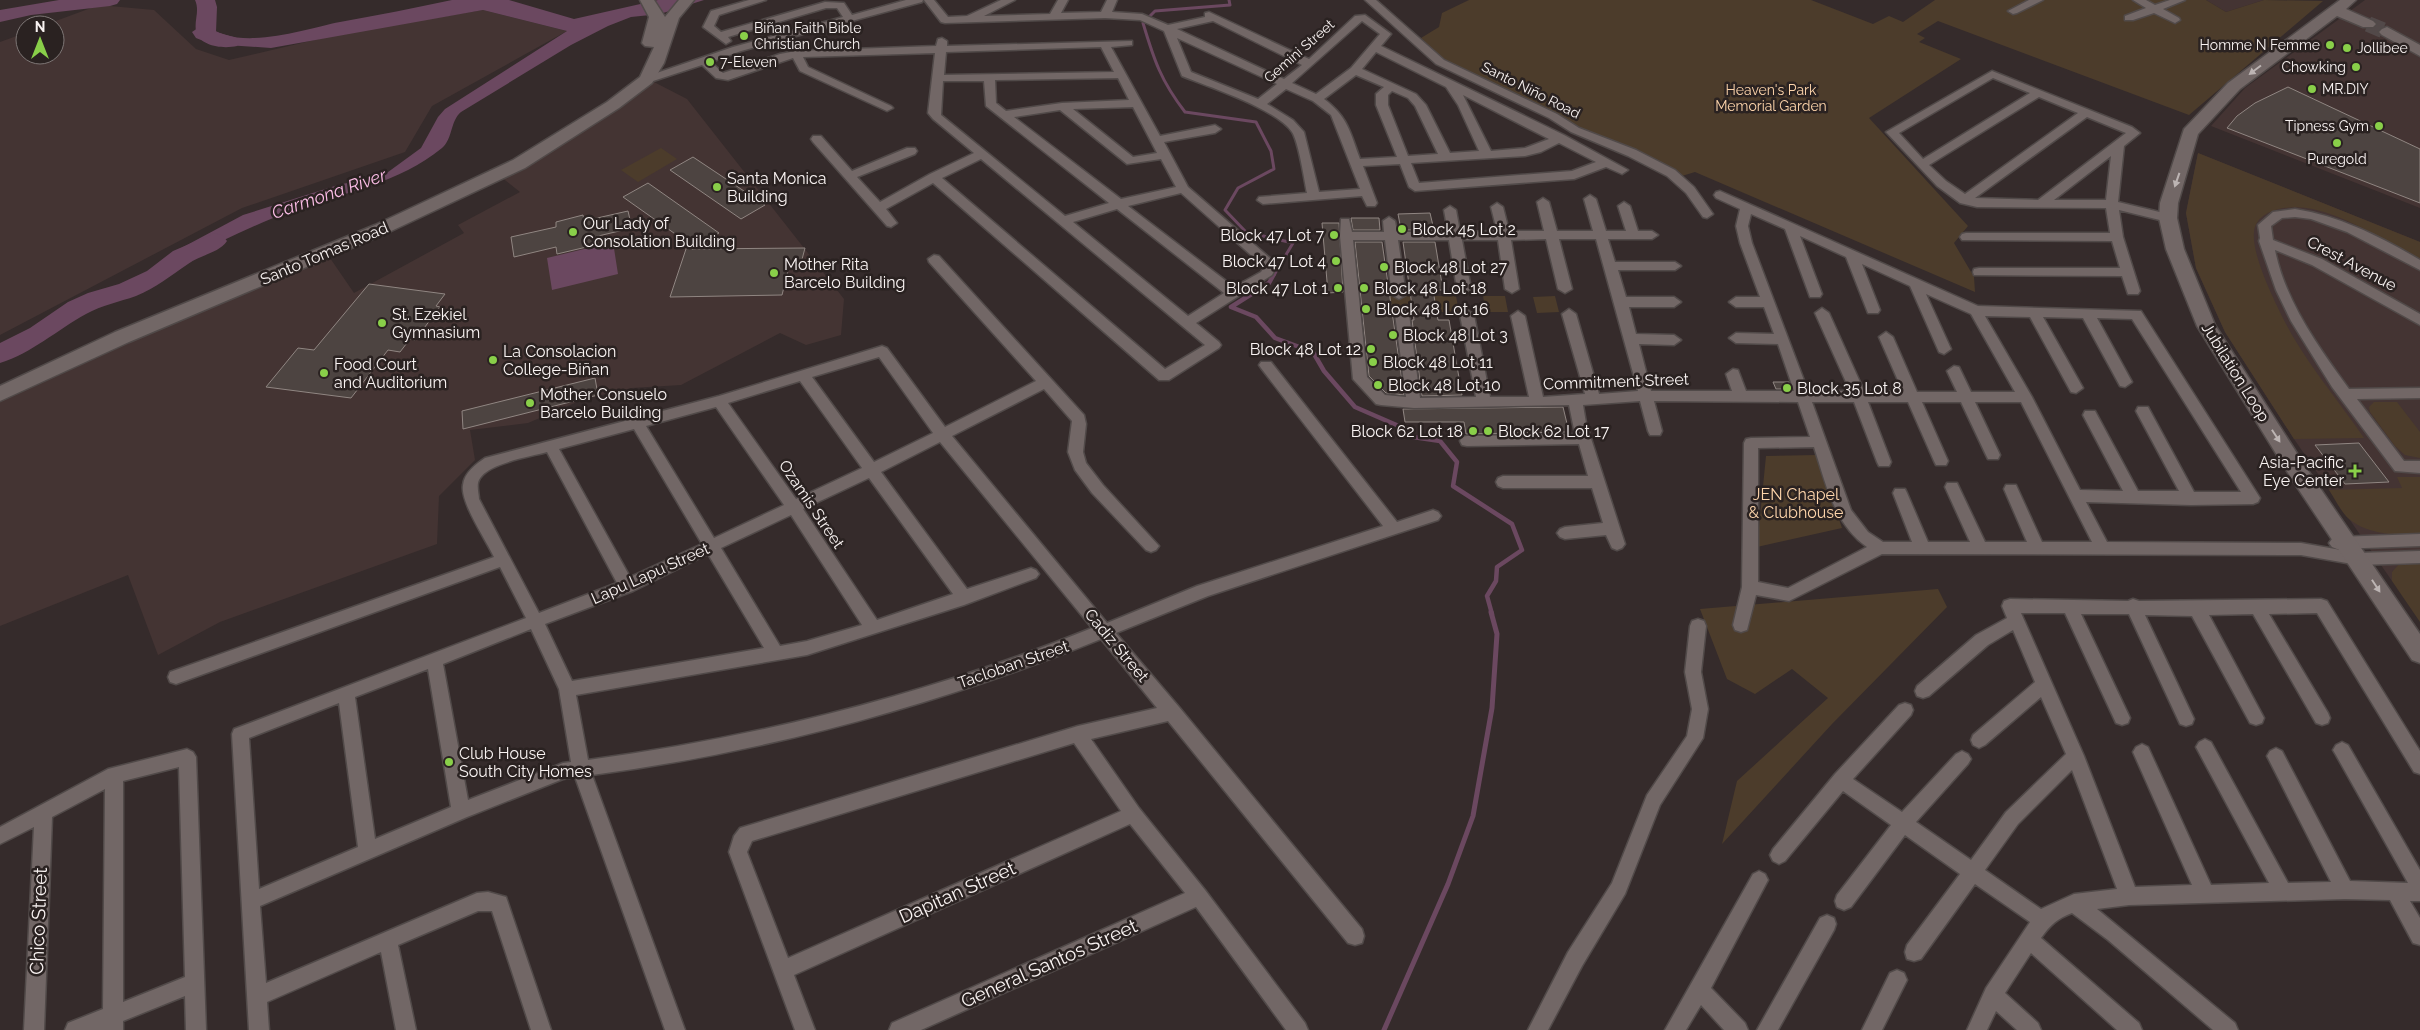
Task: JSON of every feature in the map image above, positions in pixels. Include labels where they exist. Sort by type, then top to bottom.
[{"type":"main road","points":[[640,84],[656,28],[657,17],[647,0]]},
{"type":"main road","points":[[640,84],[656,63],[672,17],[688,0]]},
{"type":"main road","name":"Jubilation Loop","points":[[2350,0],[2234,86],[2190,133],[2186,152],[2169,203],[2168,218],[2175,249],[2206,326],[2300,475],[2420,653]]},
{"type":"main road","points":[[2336,10],[2368,24]]},
{"type":"main road","points":[[2387,32],[2420,51]]},
{"type":"main road","name":"Santo Tomas Road","points":[[0,394],[128,334],[381,229],[513,167],[613,105],[640,84]]},
{"type":"street","points":[[737,49],[708,27],[715,13],[760,0]]},
{"type":"street","points":[[640,84],[737,49],[849,18],[877,4],[918,0]]},
{"type":"street","points":[[929,0],[944,24],[969,19],[1105,15],[1142,17],[1317,99],[1335,113],[1340,121],[1369,197],[1314,195],[1262,200]]},
{"type":"street","points":[[969,19],[978,12],[1010,0]]},
{"type":"street","points":[[1054,16],[1063,0]]},
{"type":"street","points":[[1105,15],[1112,1],[1126,0]]},
{"type":"street","name":"Santo Niño Road","points":[[1370,0],[1440,62],[1552,116],[1575,130],[1632,153],[1671,173],[1690,190],[1707,214]]},
{"type":"street","points":[[2012,11],[2038,0]]},
{"type":"street","points":[[2138,0],[2175,20]]},
{"type":"street","points":[[2129,18],[2180,0]]},
{"type":"street","points":[[719,36],[825,5],[840,5],[849,18]]},
{"type":"street","points":[[1163,26],[1211,17],[1310,64]]},
{"type":"street","name":"Gemini Street","points":[[1258,105],[1310,64],[1359,18],[1365,18],[1386,34],[1375,47]]},
{"type":"street","points":[[1163,26],[1186,74],[1286,119],[1298,132],[1314,195]]},
{"type":"street","points":[[704,61],[720,76],[728,77],[784,56],[796,54],[941,45],[1105,45],[1128,43]]},
{"type":"street","points":[[934,177],[1164,376],[1214,345],[934,113],[941,45]]},
{"type":"street","points":[[1105,45],[1183,188],[1268,265],[1266,275],[1233,293],[1187,323]]},
{"type":"street","points":[[1317,99],[1355,70],[1375,47],[1622,170]]},
{"type":"street","points":[[796,54],[804,69],[887,108]]},
{"type":"street","points":[[1355,70],[1412,96],[1420,105],[1445,156]]},
{"type":"street","points":[[2043,202],[2134,133],[2128,128],[1992,74],[1892,132],[1951,192],[1964,200],[1977,203],[2112,204],[2168,218]]},
{"type":"street","points":[[937,78],[1122,75]]},
{"type":"street","points":[[989,78],[990,104],[1002,115],[1233,293]]},
{"type":"street","points":[[1392,86],[1382,94],[1382,105],[1414,187],[1574,175],[1606,162]]},
{"type":"street","points":[[1451,86],[1464,105],[1486,153]]},
{"type":"street","points":[[1923,164],[2038,92]]},
{"type":"street","points":[[1002,115],[1062,106],[1137,103]]},
{"type":"street","points":[[1062,106],[1132,161],[1165,155]]},
{"type":"street","points":[[1964,200],[2086,112]]},
{"type":"street","points":[[1157,140],[1215,129]]},
{"type":"street","points":[[817,138],[890,223]]},
{"type":"street","points":[[1357,163],[1486,153],[1525,152],[1537,149],[1560,138]]},
{"type":"street","points":[[2118,146],[2112,204],[2117,238],[2133,291]]},
{"type":"street","points":[[850,176],[911,151]]},
{"type":"street","points":[[879,208],[934,177],[982,154]]},
{"type":"street","points":[[1063,221],[1118,204],[1183,188]]},
{"type":"street","points":[[1720,195],[1916,286],[1976,311],[2035,314],[2136,314],[2253,498],[2191,499],[2075,496]]},
{"type":"street","points":[[1590,199],[1599,235],[1611,266],[1655,431]]},
{"type":"street","points":[[1543,202],[1565,289]]},
{"type":"street","points":[[1624,206],[1633,235]]},
{"type":"street","points":[[1497,207],[1504,235],[1512,289]]},
{"type":"street","points":[[1746,208],[1738,243],[1783,339],[1844,513],[1863,536],[1880,548]]},
{"type":"street","points":[[1450,210],[1456,235],[1464,289]]},
{"type":"street","points":[[2420,266],[2358,234],[2315,216],[2289,213],[2278,214],[2264,225],[2266,246],[2282,292],[2304,334],[2400,468],[2420,468]]},
{"type":"street","points":[[1389,221],[1399,295]]},
{"type":"street","points":[[1790,227],[1814,294]]},
{"type":"street","name":"Commitment Street","points":[[1392,235],[1346,229],[1360,378],[1382,400],[1414,403],[1538,402],[1647,396],[2025,397]]},
{"type":"street","points":[[1392,235],[1652,235]]},
{"type":"street","points":[[1966,236],[2117,238]]},
{"type":"street","name":"Crest Avenue","points":[[2266,246],[2316,262],[2420,320]]},
{"type":"street","name":"Crest Avenue","points":[[2266,246],[2375,302],[2420,330]]},
{"type":"street","points":[[1852,256],[1873,310]]},
{"type":"street","points":[[934,259],[1079,418],[1081,428],[1076,456],[1083,472],[1151,546]]},
{"type":"street","points":[[1611,266],[1675,266]]},
{"type":"street","points":[[1979,272],[2127,272]]},
{"type":"street","points":[[1916,286],[1944,349]]},
{"type":"street","points":[[1621,302],[1674,302]]},
{"type":"street","points":[[1736,302],[1767,302]]},
{"type":"street","points":[[1976,311],[2025,397],[2102,548]]},
{"type":"street","points":[[1402,314],[1414,403]]},
{"type":"street","points":[[1569,314],[1593,398]]},
{"type":"street","points":[[1822,314],[1859,396],[1884,462]]},
{"type":"street","points":[[2035,314],[2076,388]]},
{"type":"street","points":[[2088,314],[2125,382]]},
{"type":"street","points":[[1467,315],[1484,402]]},
{"type":"street","points":[[1518,316],[1538,402]]},
{"type":"street","points":[[1886,337],[1941,461]]},
{"type":"street","points":[[1736,338],[1783,339]]},
{"type":"street","points":[[1631,339],[1674,340]]},
{"type":"street","name":"Cadiz Street","points":[[803,375],[882,352],[942,434],[1173,712],[1355,936]]},
{"type":"street","points":[[1266,365],[1393,528]]},
{"type":"street","points":[[1954,371],[1993,455]]},
{"type":"street","points":[[1733,374],[1741,396]]},
{"type":"street","points":[[675,1030],[581,768],[567,689],[536,622],[475,508],[470,484],[477,471],[490,462],[638,424],[803,375],[964,598]]},
{"type":"street","name":"Lapu Lapu Street","points":[[251,900],[240,734],[627,586],[872,470],[1046,382]]},
{"type":"street","points":[[2347,394],[2420,393]]},
{"type":"street","points":[[1575,399],[1584,439],[1617,544]]},
{"type":"street","name":"Ozamis Street","points":[[719,401],[793,506],[873,628]]},
{"type":"street","points":[[2143,411],[2191,499]]},
{"type":"street","points":[[2090,415],[2134,497]]},
{"type":"street","points":[[638,424],[776,654]]},
{"type":"street","points":[[1467,441],[1584,439]]},
{"type":"street","points":[[1741,625],[1750,587],[1751,443],[1819,442]]},
{"type":"street","points":[[551,447],[627,586]]},
{"type":"street","points":[[1502,482],[1597,482]]},
{"type":"street","points":[[1952,487],[1981,549]]},
{"type":"street","points":[[2011,489],[2037,547]]},
{"type":"street","points":[[1900,492],[1923,549]]},
{"type":"street","name":"Tacloban Street","points":[[251,900],[461,811],[563,771],[724,746],[827,723],[1029,660],[1203,591],[1433,516]]},
{"type":"street","points":[[1565,533],[1613,528]]},
{"type":"street","points":[[1750,587],[1790,595],[1880,548],[2301,549],[2346,542],[2420,540]]},
{"type":"street","points":[[2301,549],[2358,559],[2420,557]]},
{"type":"street","points":[[176,677],[503,560]]},
{"type":"street","points":[[567,689],[807,648],[964,598],[1031,574]]},
{"type":"street","points":[[2129,896],[2075,756],[2010,606],[2133,606],[2197,609],[2256,606],[2321,606],[2420,766]]},
{"type":"street","points":[[2069,606],[2122,718]]},
{"type":"street","points":[[2133,606],[2186,719]]},
{"type":"street","points":[[2256,606],[2322,718]]},
{"type":"street","points":[[2197,609],[2256,718]]},
{"type":"street","points":[[1923,691],[1982,640],[2015,621]]},
{"type":"street","points":[[1538,1030],[1575,959],[1619,888],[1653,802],[1695,738],[1700,709],[1693,672],[1698,626]]},
{"type":"street","points":[[434,659],[461,811]]},
{"type":"street","points":[[1980,740],[2043,685]]},
{"type":"street","points":[[346,692],[367,850]]},
{"type":"street","points":[[1779,855],[1842,780],[1905,710]]},
{"type":"street","points":[[806,1030],[781,971],[738,852],[740,842],[746,834],[1078,734],[1173,712]]},
{"type":"street","points":[[1078,734],[1133,814],[1199,896],[1298,1030]]},
{"type":"street","points":[[2205,748],[2284,893]]},
{"type":"street","points":[[2342,750],[2420,887]]},
{"type":"street","points":[[2142,752],[2206,895]]},
{"type":"street","points":[[1914,952],[2012,818],[2075,756]]},
{"type":"street","points":[[2276,756],[2346,890]]},
{"type":"street","points":[[0,836],[114,775],[187,757],[196,1030]]},
{"type":"street","points":[[1844,901],[1903,823],[1962,759]]},
{"type":"street","points":[[112,1023],[114,775]]},
{"type":"street","points":[[1842,780],[2042,920]]},
{"type":"street","name":"Chico Street","points":[[34,1030],[43,813]]},
{"type":"street","name":"Dapitan Street","points":[[781,971],[1133,814]]},
{"type":"street","points":[[1675,1030],[1759,880]]},
{"type":"street","points":[[1977,1030],[1993,995],[2042,920],[2053,911],[2074,903],[2129,896],[2346,890],[2420,892]]},
{"type":"street","points":[[2395,891],[2420,936]]},
{"type":"street","name":"General Santos Street","points":[[899,1030],[1199,896]]},
{"type":"street","points":[[251,900],[259,1030]]},
{"type":"street","points":[[257,996],[477,902],[488,901],[499,903],[541,1030]]},
{"type":"street","points":[[2074,903],[2115,934],[2228,1030]]},
{"type":"street","points":[[1767,1030],[1828,924]]},
{"type":"street","points":[[2029,939],[2132,1030]]},
{"type":"street","points":[[388,940],[406,1030]]},
{"type":"street","points":[[1872,1030],[1897,980]]},
{"type":"street","points":[[75,1030],[112,1023],[195,983]]},
{"type":"street","points":[[1699,990],[1738,1030]]},
{"type":"street","points":[[1993,995],[2031,1030]]},
{"type":"shaded area","points":[[2206,0],[2264,0],[2226,12]]},
{"type":"shaded area","points":[[2365,0],[2420,0],[2420,208],[2211,126],[2245,88]]},
{"type":"shaded area","points":[[99,5],[154,10],[196,49],[229,60],[344,33],[483,10],[567,31],[432,106],[405,152],[242,208],[0,335],[0,42],[15,37],[15,65],[65,65],[65,18]]},
{"type":"shaded area","name":"La Consolacion College-Biñan","points":[[654,82],[687,99],[844,299],[841,335],[806,345],[780,333],[681,385],[632,388],[584,399],[528,423],[470,430],[475,460],[439,496],[437,544],[220,622],[158,655],[128,575],[0,626],[0,398],[120,344],[330,258],[354,293],[464,233],[458,225],[520,192],[501,177]]},
{"type":"shaded area","points":[[2198,153],[2420,242],[2420,563],[2392,572],[2392,581],[2294,439],[2225,332],[2196,268],[2186,213]]},
{"type":"green space","name":"Heaven's Park Memorial Garden","points":[[1469,0],[1811,0],[1873,24],[1889,16],[1903,22],[1935,0],[2206,0],[2226,12],[2264,0],[2323,1],[2189,115],[1938,21],[1917,34],[1925,38],[1919,42],[1961,59],[1869,118],[1968,226],[1954,243],[1974,277],[1975,292],[1695,172],[1672,179],[1442,58],[1421,38],[1439,27],[1442,13]]},
{"type":"green space","points":[[661,148],[677,159],[638,182],[621,170]]},
{"type":"green space","points":[[2198,153],[2420,242],[2420,260],[2350,222],[2320,211],[2298,207],[2282,208],[2266,214],[2256,225],[2254,232],[2257,256],[2267,285],[2292,335],[2309,362],[2364,438],[2294,439],[2225,332],[2196,268],[2186,213]]},
{"type":"green space","points":[[1389,296],[1410,296],[1413,312],[1391,312]]},
{"type":"green space","points":[[1434,296],[1456,296],[1459,312],[1437,312]]},
{"type":"green space","points":[[1483,296],[1505,296],[1508,312],[1486,312]]},
{"type":"green space","points":[[1555,296],[1559,312],[1537,313],[1533,297]]},
{"type":"green space","points":[[2374,402],[2397,402],[2420,432],[2420,458],[2405,455],[2395,446],[2370,412],[2369,407]]},
{"type":"green space","name":"JEN Chapel & Clubhouse","points":[[1817,455],[1842,528],[1757,547],[1766,456]]},
{"type":"green space","points":[[2397,477],[2420,477],[2420,535],[2383,533],[2365,528],[2349,519],[2343,513],[2329,490],[2402,488]]},
{"type":"green space","points":[[2400,563],[2420,563],[2420,622],[2392,581],[2392,572]]},
{"type":"green space","points":[[1938,589],[1947,607],[1832,724],[1722,844],[1737,781],[1828,698],[1792,669],[1755,694],[1727,679],[1700,609]]},
{"type":"water","points":[[452,0],[509,0],[574,19],[658,0],[704,0],[660,14],[631,17],[608,26],[571,45],[461,112],[455,120],[446,144],[408,170],[372,185],[281,215],[184,259],[172,253],[243,215],[338,185],[384,175],[421,148],[438,117],[445,109],[567,31],[483,10],[271,48],[211,44],[196,38],[192,32],[205,23],[218,32],[234,37],[270,37]]},
{"type":"water","points":[[613,242],[618,274],[552,290],[547,258]]},
{"type":"building","name":"Puregold","points":[[2288,87],[2420,149],[2420,203],[2227,128],[2237,116],[2255,103]]},
{"type":"building","name":"Santa Monica Building","points":[[693,157],[765,205],[741,219],[670,170]]},
{"type":"building","name":"Mother Rita Barcelo Building","points":[[648,183],[719,233],[692,249],[805,248],[800,267],[789,267],[782,295],[670,297],[688,243],[623,197]]},
{"type":"building","name":"Our Lady of Consolation Building","points":[[628,211],[632,228],[594,237],[595,245],[557,254],[556,247],[514,257],[511,237],[556,227],[556,222],[583,215],[584,221]]},
{"type":"building","points":[[1430,213],[1434,230],[1401,230],[1398,214]]},
{"type":"building","points":[[1351,218],[1379,218],[1380,230],[1353,230]]},
{"type":"building","points":[[1322,223],[1339,223],[1343,292],[1328,293]]},
{"type":"building","points":[[1355,242],[1382,242],[1404,395],[1386,393],[1369,376]]},
{"type":"building","points":[[1403,242],[1435,242],[1443,290],[1433,290],[1438,320],[1449,320],[1462,395],[1422,396]]},
{"type":"building","points":[[369,284],[445,294],[436,306],[440,307],[415,340],[410,339],[400,352],[388,350],[351,398],[266,387],[298,348],[314,350]]},
{"type":"building","name":"Mother Consuelo Barcelo Building","points":[[595,378],[598,395],[463,429],[462,411]]},
{"type":"building","points":[[1773,382],[1789,382],[1791,389],[1776,389]]},
{"type":"building","points":[[1563,407],[1569,432],[1466,434],[1464,422],[1405,422],[1403,409]]},
{"type":"building","points":[[2359,443],[2389,482],[2345,484],[2315,445]]},
{"type":"waterway","points":[[0,16],[31,9],[110,0]]},
{"type":"waterway","points":[[205,0],[208,7],[206,33],[217,40],[230,42]]},
{"type":"waterway","points":[[1229,0],[1230,5],[1155,11],[1143,23],[1159,70],[1185,112],[1256,122],[1271,151],[1274,169],[1238,188],[1225,210],[1246,232],[1293,243],[1274,275]]},
{"type":"waterway","name":"Carmona River","points":[[0,354],[39,334],[77,308],[96,299],[127,290],[155,277],[181,257],[215,241]]},
{"type":"waterway","points":[[1274,274],[1269,283],[1231,307],[1256,317],[1275,338],[1313,352],[1324,371],[1355,407],[1401,427],[1413,437],[1440,441],[1457,462],[1453,486],[1512,524],[1522,550],[1497,567],[1496,581],[1487,596],[1492,614]]},
{"type":"waterway","points":[[1384,1030],[1448,884],[1473,816],[1492,708],[1497,634],[1491,612]]},
{"type":"tunnel","points":[[2368,24],[2387,32]]},
{"type":"place","name":"Biñan Faith Bible Christian Church","points":[[744,36]]},
{"type":"place","name":"Homme N Femme","points":[[2330,45]]},
{"type":"place","name":"Jollibee","points":[[2347,48]]},
{"type":"place","name":"7-Eleven","points":[[710,62]]},
{"type":"place","name":"Chowking","points":[[2356,67]]},
{"type":"place","name":"MR.DIY","points":[[2312,89]]},
{"type":"place","name":"Tipness Gym","points":[[2379,126]]},
{"type":"place","name":"Puregold","points":[[2337,143]]},
{"type":"place","name":"Santa Monica Building","points":[[717,187]]},
{"type":"place","name":"Block 45 Lot 2","points":[[1402,229]]},
{"type":"place","name":"Our Lady of Consolation Building","points":[[573,232]]},
{"type":"place","name":"Block 47 Lot 7","points":[[1334,235]]},
{"type":"place","name":"Block 47 Lot 4","points":[[1336,261]]},
{"type":"place","name":"Block 48 Lot 27","points":[[1384,267]]},
{"type":"place","name":"Mother Rita Barcelo Building","points":[[774,273]]},
{"type":"place","name":"Block 47 Lot 1","points":[[1338,288]]},
{"type":"place","name":"Block 48 Lot 18","points":[[1364,288]]},
{"type":"place","name":"Block 48 Lot 16","points":[[1366,309]]},
{"type":"place","name":"St. Ezekiel Gymnasium","points":[[382,323]]},
{"type":"place","name":"Block 48 Lot 3","points":[[1393,335]]},
{"type":"place","name":"Block 48 Lot 12","points":[[1371,349]]},
{"type":"place","name":"La Consolacion College-Biñan","points":[[493,360]]},
{"type":"place","name":"Block 48 Lot 11","points":[[1373,362]]},
{"type":"place","name":"Food Court and Auditorium","points":[[324,373]]},
{"type":"place","name":"Block 48 Lot 10","points":[[1378,385]]},
{"type":"place","name":"Block 35 Lot 8","points":[[1787,388]]},
{"type":"place","name":"Mother Consuelo Barcelo Building","points":[[530,403]]},
{"type":"place","name":"Block 62 Lot 18","points":[[1473,431]]},
{"type":"place","name":"Block 62 Lot 17","points":[[1488,431]]},
{"type":"place","name":"Asia-Pacific Eye Center","points":[[2355,471]]},
{"type":"place","name":"Club House South City Homes","points":[[449,762]]}]
